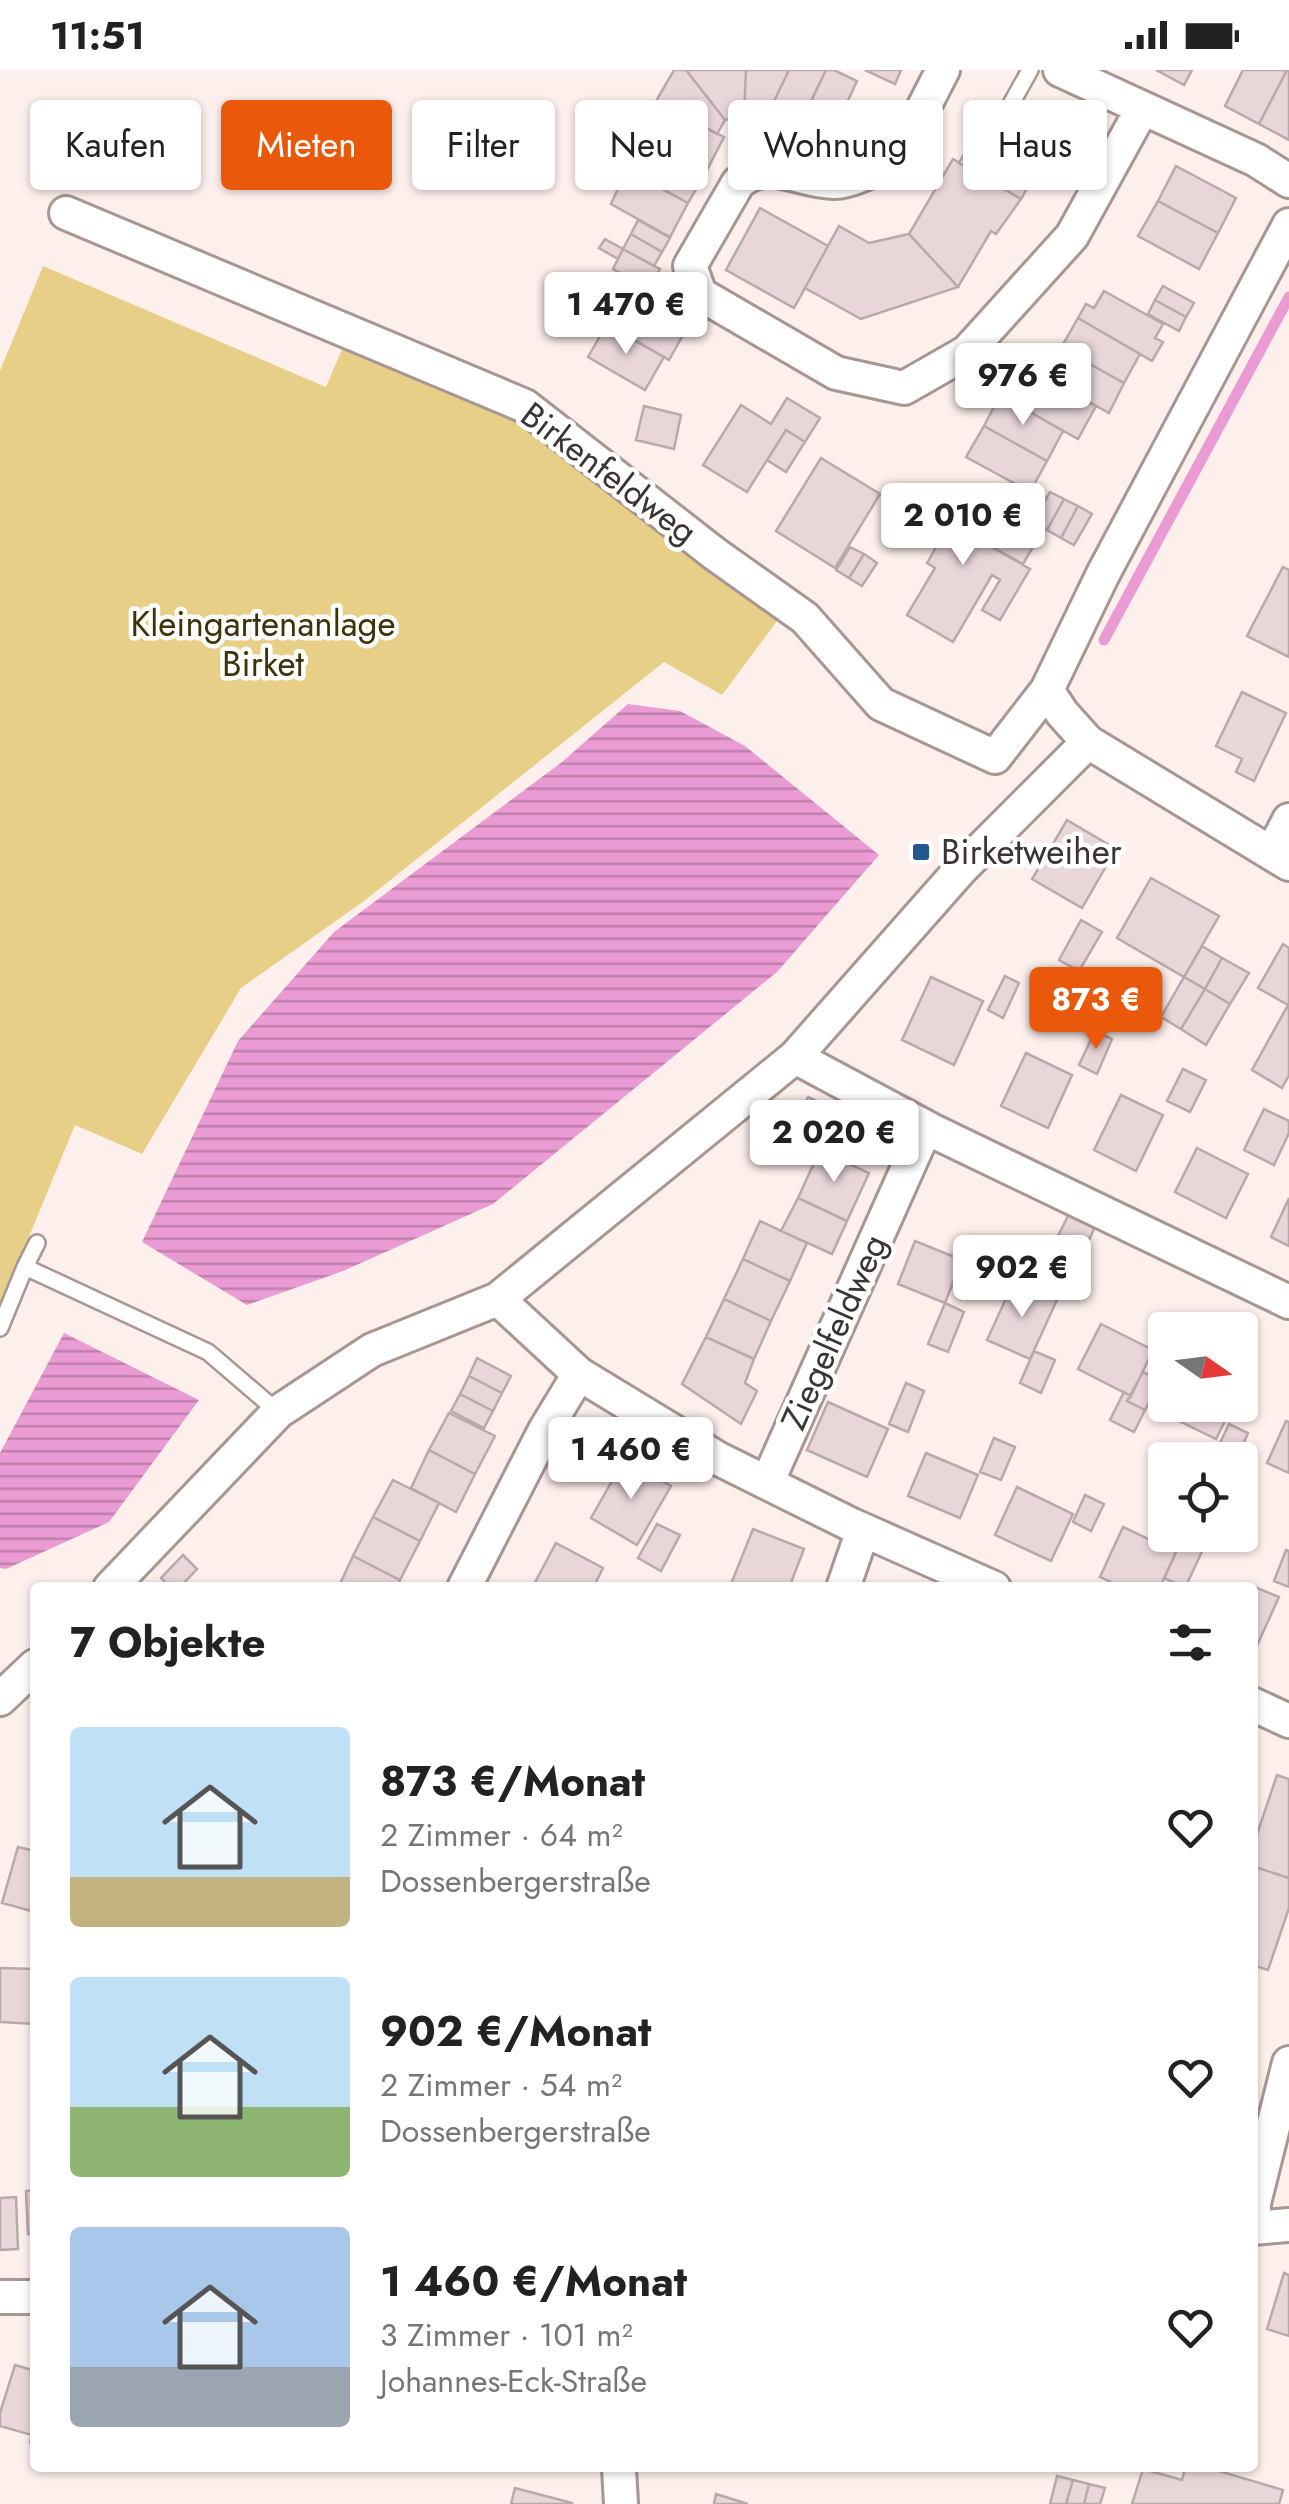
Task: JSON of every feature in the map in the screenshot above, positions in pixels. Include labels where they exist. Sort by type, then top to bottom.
[{"type":"street","points":[[943,70],[894,158],[843,182],[772,168],[748,174],[738,182],[690,266],[700,294],[836,373],[904,388],[967,352],[1072,236],[1142,109]]},
{"type":"street","points":[[1060,70],[1256,160],[1289,180]]},
{"type":"street","name":"Birkenfeldweg","points":[[66,213],[526,406],[805,618],[881,704],[995,758]]},
{"type":"street","points":[[1024,804],[995,758],[1047,690],[1289,225]]},
{"type":"street","points":[[1047,690],[1088,742],[1280,859],[1289,820]]},
{"type":"street","points":[[116,1582],[278,1412],[372,1350],[498,1299],[794,1057],[961,869],[1088,742]]},
{"type":"street","points":[[794,1057],[926,1127],[1289,1302]]},
{"type":"street","name":"Ziegelfeldweg","points":[[767,1484],[926,1127]]},
{"type":"street","points":[[498,1299],[579,1374],[717,1458],[980,1582]]},
{"type":"street","points":[[467,1582],[545,1430],[579,1374]]},
{"type":"street","points":[[845,1582],[863,1530]]},
{"type":"street","points":[[0,1699],[30,1671]]},
{"type":"street","points":[[1258,1707],[1289,1721]]},
{"type":"street","points":[[1258,2187],[1289,2063]]},
{"type":"street","points":[[1258,2228],[1289,2225]]},
{"type":"street","points":[[0,2296],[30,2297]]},
{"type":"street","points":[[620,2472],[620,2504]]},
{"type":"lane","points":[[1013,100],[1030,70]]},
{"type":"lane","points":[[0,1328],[36,1243]]},
{"type":"lane","points":[[25,1267],[208,1352],[278,1412]]},
{"type":"green space","name":"Kleingartenanlage Birket","points":[[43,266],[326,387],[345,342],[513,413],[777,621],[722,695],[664,662],[364,901],[241,988],[142,1154],[75,1125],[0,1307],[0,371]]},
{"type":"shaded area","name":"Birketweiher","points":[[628,704],[680,711],[745,746],[879,855],[777,972],[493,1204],[343,1271],[247,1305],[142,1242],[238,1041],[334,932],[562,762]]},
{"type":"shaded area","points":[[64,1333],[199,1400],[109,1522],[6,1569],[0,1568],[0,1453]]},
{"type":"building","points":[[674,70],[686,70],[725,120],[717,134],[708,129],[708,100],[657,100]]},
{"type":"building","points":[[686,70],[746,70],[745,100],[728,100],[725,120]]},
{"type":"building","points":[[746,70],[789,70],[775,100],[745,100]]},
{"type":"building","points":[[789,70],[826,70],[811,100],[775,100]]},
{"type":"building","points":[[826,70],[857,81],[848,100],[812,100]]},
{"type":"building","points":[[865,70],[901,70],[895,84]]},
{"type":"building","points":[[1156,70],[1192,70],[1184,85]]},
{"type":"building","points":[[1243,70],[1287,70],[1259,124],[1225,106]]},
{"type":"building","points":[[1289,70],[1289,140],[1259,124]]},
{"type":"building","points":[[708,129],[724,137],[708,168]]},
{"type":"building","points":[[953,159],[963,165],[963,190],[1006,190],[1021,199],[996,234],[991,231],[958,287],[909,234],[935,190],[943,190],[943,176]]},
{"type":"building","points":[[1176,166],[1236,198],[1218,233],[1158,201]]},
{"type":"building","points":[[617,190],[665,190],[688,203],[670,237],[611,204]]},
{"type":"building","points":[[664,190],[696,190],[688,203]]},
{"type":"building","points":[[1006,190],[1026,190],[1021,199]]},
{"type":"building","points":[[1158,201],[1218,233],[1199,269],[1138,236]]},
{"type":"building","points":[[760,208],[828,246],[794,308],[726,270]]},
{"type":"building","points":[[638,220],[670,238],[662,252],[631,234]]},
{"type":"building","points":[[839,226],[869,243],[909,234],[958,287],[861,319],[805,288]]},
{"type":"building","points":[[631,234],[662,252],[654,266],[623,249]]},
{"type":"building","points":[[605,239],[623,249],[618,259],[599,248]]},
{"type":"building","points":[[623,249],[660,269],[649,289],[613,269]]},
{"type":"building","points":[[1163,286],[1194,303],[1186,317],[1155,300]]},
{"type":"building","points":[[1104,291],[1163,324],[1155,338],[1163,342],[1152,361],[1078,318],[1086,304],[1094,308]]},
{"type":"building","points":[[630,293],[688,326],[669,360],[611,327]]},
{"type":"building","points":[[1155,300],[1186,317],[1179,331],[1148,314]]},
{"type":"building","points":[[1078,318],[1140,354],[1124,383],[1061,348]]},
{"type":"building","points":[[607,324],[664,357],[645,390],[588,357]]},
{"type":"building","points":[[1061,348],[1124,383],[1109,413],[1045,377]]},
{"type":"building","points":[[1032,370],[1096,406],[1078,439],[1014,403]]},
{"type":"building","points":[[1000,395],[1063,431],[1047,461],[984,426]]},
{"type":"building","points":[[787,398],[820,418],[805,442],[786,430],[747,492],[703,465],[741,405],[771,424]]},
{"type":"building","points":[[644,406],[681,415],[674,449],[636,440]]},
{"type":"building","points":[[984,426],[1047,461],[1030,492],[966,457]]},
{"type":"building","points":[[786,430],[805,442],[786,472],[767,460]]},
{"type":"building","points":[[821,458],[880,494],[835,568],[776,531]]},
{"type":"building","points":[[940,490],[1004,527],[992,547],[1030,569],[1000,620],[982,610],[1000,580],[992,575],[953,642],[907,615],[935,568],[927,563],[939,542],[917,529]]},
{"type":"building","points":[[1050,492],[1064,499],[1047,530],[1033,522]]},
{"type":"building","points":[[1064,499],[1078,506],[1061,538],[1047,530]]},
{"type":"building","points":[[998,502],[1044,528],[1023,564],[992,547],[1004,527],[989,519]]},
{"type":"building","points":[[1078,506],[1092,514],[1074,545],[1061,538]]},
{"type":"building","points":[[850,547],[864,554],[849,578],[836,570]]},
{"type":"building","points":[[864,554],[877,563],[862,586],[849,578]]},
{"type":"building","points":[[1283,567],[1289,570],[1289,657],[1247,636]]},
{"type":"building","points":[[1242,692],[1286,713],[1254,781],[1236,772],[1242,759],[1216,746]]},
{"type":"building","points":[[1067,820],[1116,849],[1082,908],[1032,879]]},
{"type":"building","points":[[1151,878],[1219,916],[1184,977],[1117,938]]},
{"type":"building","points":[[1081,920],[1102,932],[1079,971],[1059,960]]},
{"type":"building","points":[[1283,944],[1289,948],[1289,1075],[1282,1088],[1252,1070],[1288,1005],[1258,988]]},
{"type":"building","points":[[1202,946],[1222,958],[1205,989],[1184,977]]},
{"type":"building","points":[[1222,958],[1249,973],[1230,1004],[1205,989]]},
{"type":"building","points":[[1005,976],[1019,983],[1003,1018],[988,1010]]},
{"type":"building","points":[[931,977],[983,1001],[954,1065],[902,1040]]},
{"type":"building","points":[[1184,977],[1205,989],[1181,1029],[1161,1017]]},
{"type":"building","points":[[1205,989],[1230,1004],[1206,1045],[1181,1029]]},
{"type":"building","points":[[1095,1031],[1112,1039],[1097,1074],[1079,1065]]},
{"type":"building","points":[[1026,1053],[1072,1075],[1048,1128],[1001,1106]]},
{"type":"building","points":[[1183,1069],[1206,1080],[1190,1112],[1167,1101]]},
{"type":"building","points":[[1121,1095],[1163,1115],[1136,1171],[1094,1150]]},
{"type":"building","points":[[808,1097],[840,1112],[831,1129],[799,1115]]},
{"type":"building","points":[[1264,1109],[1289,1121],[1289,1133],[1274,1165],[1244,1150]]},
{"type":"building","points":[[840,1112],[871,1127],[863,1145],[831,1129]]},
{"type":"building","points":[[799,1115],[831,1129],[823,1148],[790,1132]]},
{"type":"building","points":[[831,1129],[863,1145],[855,1163],[823,1148]]},
{"type":"building","points":[[1197,1148],[1248,1174],[1226,1218],[1175,1192]]},
{"type":"building","points":[[820,1150],[869,1173],[847,1221],[798,1198]]},
{"type":"building","points":[[798,1198],[847,1221],[832,1254],[781,1231]]},
{"type":"building","points":[[1289,1198],[1289,1246],[1271,1237]]},
{"type":"building","points":[[1069,1214],[1095,1227],[1078,1263],[1051,1250]]},
{"type":"building","points":[[760,1221],[807,1243],[790,1281],[743,1259]]},
{"type":"building","points":[[915,1241],[962,1260],[945,1303],[898,1284]]},
{"type":"building","points":[[743,1259],[790,1281],[771,1321],[724,1299]]},
{"type":"building","points":[[1014,1281],[1057,1300],[1030,1359],[987,1340]]},
{"type":"building","points":[[724,1299],[771,1321],[754,1359],[706,1337]]},
{"type":"building","points":[[945,1303],[964,1312],[948,1352],[928,1344]]},
{"type":"building","points":[[1101,1324],[1148,1348],[1148,1360],[1131,1396],[1078,1369]]},
{"type":"building","points":[[706,1337],[754,1359],[745,1383],[757,1391],[741,1424],[682,1384]]},
{"type":"building","points":[[1034,1351],[1055,1360],[1041,1393],[1020,1383]]},
{"type":"building","points":[[477,1358],[511,1376],[502,1393],[469,1376]]},
{"type":"building","points":[[1143,1372],[1148,1375],[1145,1410],[1127,1401]]},
{"type":"building","points":[[469,1376],[502,1393],[493,1411],[460,1394]]},
{"type":"building","points":[[906,1383],[924,1391],[908,1432],[889,1424]]},
{"type":"building","points":[[1124,1392],[1131,1396],[1127,1401],[1145,1410],[1134,1432],[1110,1420]]},
{"type":"building","points":[[460,1394],[493,1411],[484,1428],[451,1411]]},
{"type":"building","points":[[828,1402],[888,1429],[867,1477],[807,1450]]},
{"type":"building","points":[[449,1413],[495,1436],[475,1474],[429,1450]]},
{"type":"building","points":[[1286,1421],[1289,1422],[1289,1473],[1267,1463]]},
{"type":"building","points":[[1181,1422],[1224,1422],[1216,1439]]},
{"type":"building","points":[[1229,1424],[1248,1433],[1244,1442],[1220,1442]]},
{"type":"building","points":[[994,1438],[1015,1447],[1001,1480],[980,1472]]},
{"type":"building","points":[[429,1450],[475,1474],[456,1512],[411,1488]]},
{"type":"building","points":[[926,1453],[978,1475],[960,1518],[908,1496]]},
{"type":"building","points":[[624,1460],[671,1486],[637,1545],[591,1518]]},
{"type":"building","points":[[393,1480],[439,1503],[420,1541],[373,1517]]},
{"type":"building","points":[[1017,1487],[1073,1514],[1051,1561],[995,1535]]},
{"type":"building","points":[[1085,1495],[1104,1504],[1091,1531],[1073,1522]]},
{"type":"building","points":[[373,1517],[420,1541],[400,1580],[353,1556]]},
{"type":"building","points":[[657,1524],[680,1535],[661,1571],[638,1558]]},
{"type":"building","points":[[1123,1527],[1148,1539],[1148,1552],[1176,1552],[1163,1582],[1110,1582],[1100,1577]]},
{"type":"building","points":[[753,1529],[804,1549],[791,1582],[732,1582]]},
{"type":"building","points":[[556,1543],[603,1568],[596,1582],[535,1582]]},
{"type":"building","points":[[1286,1550],[1289,1551],[1289,1587],[1274,1581]]},
{"type":"building","points":[[1176,1552],[1202,1552],[1188,1582],[1164,1578]]},
{"type":"building","points":[[183,1555],[197,1569],[185,1582],[165,1582],[161,1578]]},
{"type":"building","points":[[353,1556],[400,1580],[399,1582],[341,1582]]},
{"type":"building","points":[[1258,1588],[1279,1597],[1258,1643]]},
{"type":"building","points":[[1277,1775],[1289,1779],[1289,1878],[1258,1868],[1258,1831]]},
{"type":"building","points":[[18,1847],[30,1850],[30,1911],[2,1903]]},
{"type":"building","points":[[1258,1868],[1289,1878],[1289,1908],[1268,1970],[1258,1967]]},
{"type":"building","points":[[0,1968],[30,1969],[30,2024],[0,2022]]},
{"type":"building","points":[[26,2191],[30,2191],[30,2234],[28,2234]]},
{"type":"building","points":[[16,2197],[18,2249],[0,2250],[0,2198]]},
{"type":"building","points":[[1284,2273],[1289,2275],[1289,2336],[1267,2329]]},
{"type":"building","points":[[15,2365],[30,2370],[30,2434],[0,2426],[0,2413]]},
{"type":"building","points":[[1142,2472],[1182,2480],[1184,2472],[1222,2472],[1283,2490],[1279,2504],[1132,2504]]},
{"type":"building","points":[[1057,2476],[1073,2480],[1066,2504],[1050,2504]]},
{"type":"building","points":[[1073,2480],[1089,2484],[1084,2504],[1066,2504]]},
{"type":"building","points":[[1089,2484],[1105,2488],[1100,2504],[1084,2504]]},
{"type":"building","points":[[515,2488],[572,2503],[572,2504],[511,2504]]},
{"type":"building","points":[[716,2494],[748,2504],[714,2504]]},
{"type":"waterway","points":[[1104,640],[1289,297]]},
{"type":"place","name":"Birketweiher","points":[[921,852]]}]
